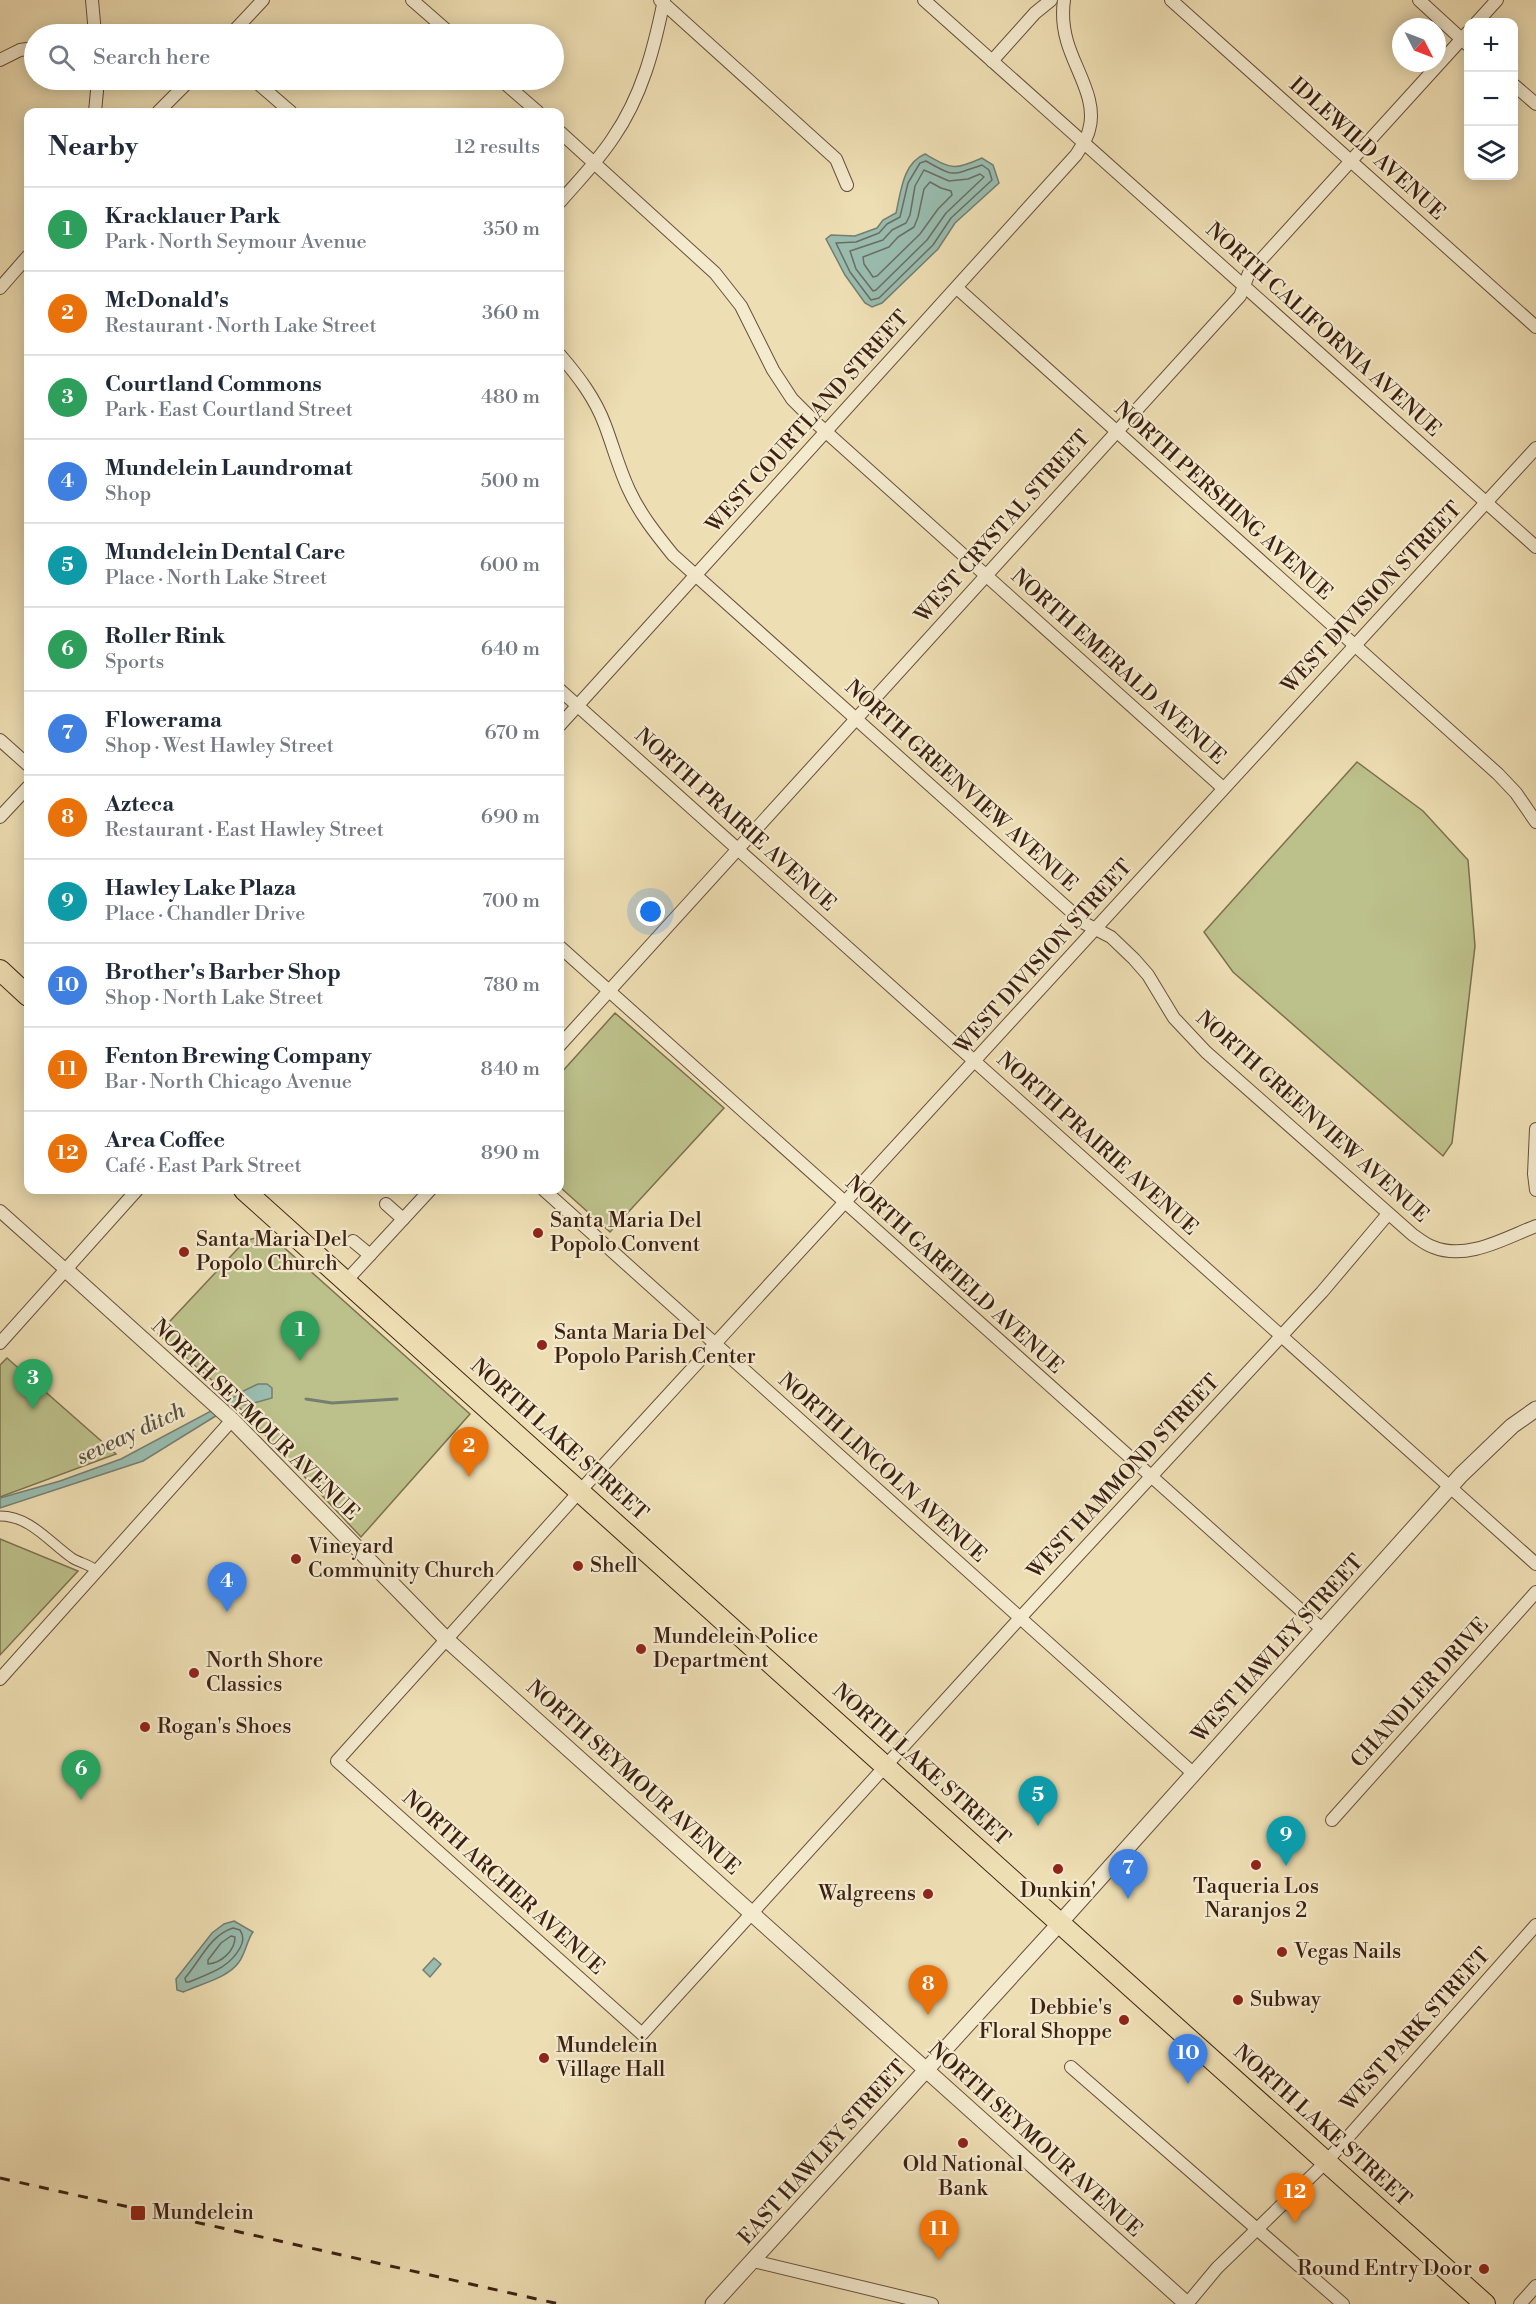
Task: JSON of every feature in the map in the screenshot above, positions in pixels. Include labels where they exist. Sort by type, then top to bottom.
[{"type":"main road","points":[[0,970],[24,992]]},
{"type":"main road","name":"NORTH LAKE STREET","points":[[248,1194],[1485,2304]]},
{"type":"street","points":[[92,0],[94,24]]},
{"type":"street","points":[[240,24],[263,0]]},
{"type":"street","points":[[412,0],[440,24]]},
{"type":"street","name":"NORTH CALIFORNIA AVENUE","points":[[924,0],[1536,547]]},
{"type":"street","points":[[992,61],[1035,13],[1051,0]]},
{"type":"street","points":[[1064,0],[1062,18],[1067,41],[1090,102],[1089,131],[1084,143]]},
{"type":"street","name":"IDLEWILD AVENUE","points":[[1171,0],[1536,327]]},
{"type":"street","points":[[1419,0],[1464,36]]},
{"type":"street","points":[[1481,18],[1497,0]]},
{"type":"street","points":[[564,197],[614,137],[636,98],[652,54],[662,1]]},
{"type":"street","points":[[662,1],[836,159],[847,185]]},
{"type":"street","name":"WEST CRYSTAL STREET","points":[[564,1040],[1240,296],[1249,273],[1464,40]]},
{"type":"street","points":[[0,60],[24,49]]},
{"type":"street","points":[[1518,88],[1536,105]]},
{"type":"street","points":[[95,108],[97,90]]},
{"type":"street","points":[[162,108],[180,90]]},
{"type":"street","points":[[266,90],[286,108]]},
{"type":"street","points":[[513,90],[533,108]]},
{"type":"street","name":"NORTH EMERALD AVENUE","points":[[564,136],[728,287],[754,329],[773,370],[792,399],[1223,788]]},
{"type":"street","name":"WEST COURTLAND STREET","points":[[564,721],[957,288],[1076,155],[1084,143]]},
{"type":"street","points":[[0,288],[24,261]]},
{"type":"street","name":"NORTH PERSHING AVENUE","points":[[957,288],[1498,774],[1516,793],[1536,822]]},
{"type":"street","name":"NORTH GREENVIEW AVENUE","points":[[564,360],[590,394],[604,422],[628,489],[641,512],[673,555],[1084,922],[1111,938],[1134,959],[1148,975],[1174,1018],[1206,1052],[1389,1214],[1433,1248],[1451,1251],[1475,1250],[1536,1226]]},
{"type":"street","name":"WEST DIVISION STREET","points":[[337,1761],[580,1491],[976,1062],[1223,788],[1536,448]]},
{"type":"street","name":"NORTH PRAIRIE AVENUE","points":[[564,694],[1536,1564]]},
{"type":"street","points":[[0,740],[24,761]]},
{"type":"street","points":[[0,818],[24,791]]},
{"type":"street","name":"NORTH GARFIELD AVENUE","points":[[564,951],[1323,1630]]},
{"type":"street","points":[[1536,1129],[1534,1174],[1536,1190]]},
{"type":"street","points":[[0,1343],[133,1194]]},
{"type":"street","points":[[346,1281],[426,1194]]},
{"type":"street","name":"NORTH LINCOLN AVENUE","points":[[548,1194],[1194,1774]]},
{"type":"street","points":[[386,1204],[403,1219]]},
{"type":"street","points":[[0,1211],[66,1270]]},
{"type":"street","name":"WEST HAMMOND STREET","points":[[642,2034],[1020,1618],[1282,1336],[1389,1214]]},
{"type":"street","points":[[353,1240],[370,1255]]},
{"type":"street","name":"NORTH SEYMOUR AVENUE","points":[[66,1270],[231,1419],[446,1639],[1187,2304]]},
{"type":"street","name":"WEST HAWLEY STREET","points":[[1059,1924],[1487,1448],[1536,1409]]},
{"type":"street","points":[[0,1679],[231,1419]]},
{"type":"street","points":[[0,1516],[34,1527],[63,1552],[88,1564],[96,1571]]},
{"type":"street","name":"CHANDLER DRIVE","points":[[1332,1820],[1536,1592]]},
{"type":"street","name":"NORTH ARCHER AVENUE","points":[[337,1761],[642,2034]]},
{"type":"street","name":"EAST HAWLEY STREET","points":[[714,2304],[1059,1924]]},
{"type":"street","name":"WEST PARK STREET","points":[[1187,2304],[1217,2268],[1326,2162],[1536,1925]]},
{"type":"street","points":[[1071,2067],[1343,2304]]},
{"type":"street","points":[[753,2261],[932,2304]]},
{"type":"street","points":[[1520,2304],[1536,2286]]},
{"type":"green space","points":[[1357,762],[1423,811],[1468,860],[1475,946],[1452,1143],[1443,1156],[1233,972],[1204,932]]},
{"type":"green space","points":[[615,1013],[724,1108],[610,1232],[564,1191],[564,1070]]},
{"type":"green space","points":[[269,1234],[470,1414],[361,1537],[221,1388],[158,1334],[245,1241]]},
{"type":"green space","points":[[7,1358],[116,1454],[0,1497],[0,1365]]},
{"type":"green space","points":[[0,1539],[78,1571],[0,1655]]},
{"type":"water","points":[[925,154],[953,167],[982,158],[993,165],[999,183],[955,223],[938,249],[882,303],[872,307],[865,303],[845,275],[826,239],[831,235],[855,236],[877,228],[883,220],[896,213],[907,171],[918,158]]},
{"type":"water","points":[[258,1384],[267,1384],[272,1388],[272,1398],[247,1405],[239,1404],[143,1461],[0,1508],[0,1498],[60,1481],[121,1459]]},
{"type":"water","points":[[234,1921],[253,1932],[239,1962],[234,1968],[213,1980],[183,1992],[177,1990],[176,1979],[212,1933],[224,1924]]},
{"type":"water","points":[[434,1958],[441,1964],[430,1977],[423,1970]]},
{"type":"waterway","points":[[306,1399],[332,1403],[397,1399]]},
{"type":"railway","points":[[0,2178],[559,2304]]},
{"type":"place","name":"Santa Maria Del Popolo Convent","points":[[538,1233]]},
{"type":"place","name":"Santa Maria Del Popolo Church","points":[[184,1252]]},
{"type":"place","name":"Santa Maria Del Popolo Parish Center","points":[[542,1345]]},
{"type":"place","name":"Kracklauer Park","points":[[300,1361]]},
{"type":"place","name":"Courtland Commons","points":[[33,1409]]},
{"type":"place","name":"McDonald's","points":[[469,1477]]},
{"type":"place","name":"Vineyard Community Church","points":[[296,1559]]},
{"type":"place","name":"Shell","points":[[578,1566]]},
{"type":"place","name":"Mundelein Laundromat","points":[[227,1612]]},
{"type":"place","name":"Mundelein Police Department","points":[[641,1649]]},
{"type":"place","name":"North Shore Classics","points":[[194,1673]]},
{"type":"place","name":"Rogan's Shoes","points":[[145,1727]]},
{"type":"place","name":"Roller Rink","points":[[81,1800]]},
{"type":"place","name":"Mundelein Dental Care","points":[[1038,1826]]},
{"type":"place","name":"Taqueria Los Naranjos 2","points":[[1256,1865]]},
{"type":"place","name":"Hawley Lake Plaza","points":[[1286,1866]]},
{"type":"place","name":"Dunkin'","points":[[1058,1869]]},
{"type":"place","name":"Walgreens","points":[[928,1894]]},
{"type":"place","name":"Flowerama","points":[[1128,1899]]},
{"type":"place","name":"Vegas Nails","points":[[1282,1952]]},
{"type":"place","name":"Subway","points":[[1238,2000]]},
{"type":"place","name":"Azteca","points":[[928,2015]]},
{"type":"place","name":"Debbie's Floral Shoppe","points":[[1124,2020]]},
{"type":"place","name":"Mundelein Village Hall","points":[[544,2058]]},
{"type":"place","name":"Brother's Barber Shop","points":[[1188,2084]]},
{"type":"place","name":"Old National Bank","points":[[963,2143]]},
{"type":"place","name":"Mundelein","points":[[138,2213]]},
{"type":"place","name":"Area Coffee","points":[[1295,2223]]},
{"type":"place","name":"Fenton Brewing Company","points":[[939,2260]]},
{"type":"place","name":"Round Entry Door","points":[[1484,2269]]},
{"type":"water label","name":"seveay ditch","points":[[131,1434]]}]
